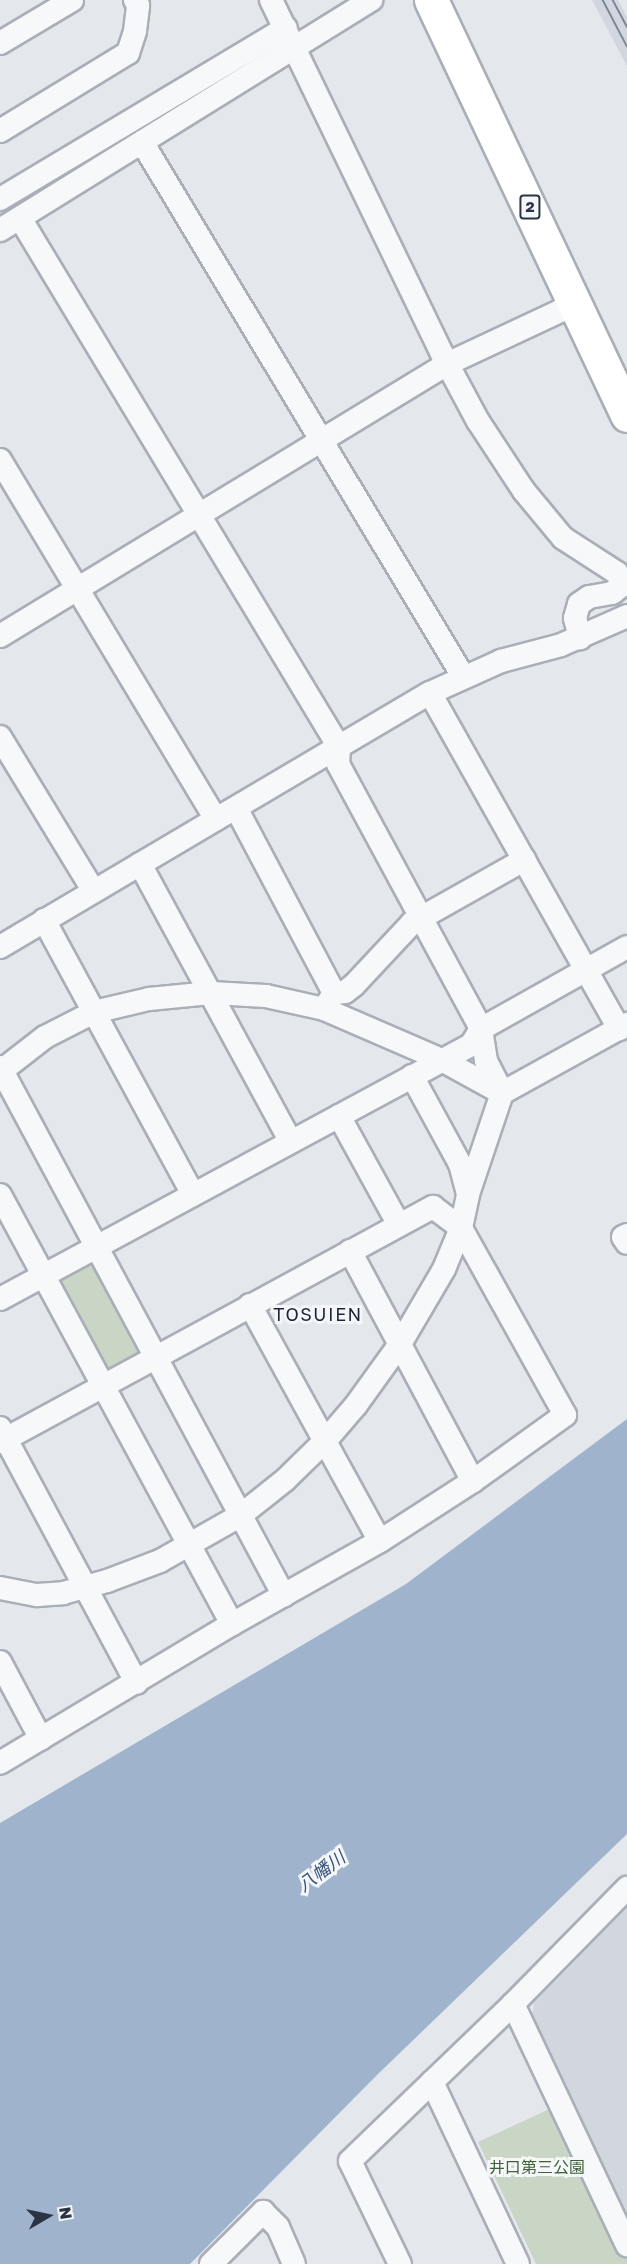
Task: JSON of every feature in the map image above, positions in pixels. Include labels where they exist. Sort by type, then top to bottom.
[{"type":"highway","name":"2","points":[[431,0],[627,415]]},
{"type":"street","points":[[0,43],[72,0]]},
{"type":"street","points":[[0,131],[128,53],[135,31],[138,5],[135,0]]},
{"type":"street","points":[[271,0],[445,359],[478,421],[536,508],[564,538],[608,567],[621,580],[621,586],[612,593],[589,597],[579,604],[575,618],[580,638]]},
{"type":"street","points":[[0,199],[290,37],[371,0]]},
{"type":"street","points":[[0,230],[142,142],[290,37]]},
{"type":"street","points":[[142,142],[463,676]]},
{"type":"street","points":[[20,218],[339,747],[338,764],[481,1029],[486,1061],[502,1093]]},
{"type":"street","points":[[0,636],[76,585],[445,359],[555,302],[574,299]]},
{"type":"street","points":[[0,460],[216,819]]},
{"type":"street","points":[[0,623],[76,585]]},
{"type":"street","points":[[0,947],[430,693],[463,676],[501,661],[580,638],[627,616]]},
{"type":"street","points":[[0,1588],[37,1595],[86,1587],[160,1561],[241,1515],[285,1480],[326,1440],[356,1405],[400,1344],[444,1269],[461,1228],[468,1194],[502,1093],[623,1027],[524,860],[430,693]]},
{"type":"street","points":[[0,736],[93,890]]},
{"type":"street","points":[[236,808],[329,1001]]},
{"type":"street","points":[[329,1001],[354,985],[406,928],[421,917],[524,860]]},
{"type":"street","points":[[140,864],[291,1142]]},
{"type":"street","points":[[44,920],[193,1194]]},
{"type":"street","points":[[0,1299],[471,1045],[481,1029],[627,947]]},
{"type":"street","points":[[284,1596],[1,1069],[45,1037],[94,1012],[149,999],[211,993],[329,1001],[502,1093]]},
{"type":"street","points":[[412,1076],[460,1164],[468,1194]]},
{"type":"street","points":[[339,1116],[399,1225]]},
{"type":"street","points":[[0,1195],[232,1624]]},
{"type":"street","points":[[0,1763],[137,1683],[232,1624],[380,1541],[473,1481],[565,1415],[461,1228],[433,1207],[103,1386],[2,1436],[137,1683]]},
{"type":"street","points":[[627,1235],[624,1237],[627,1243]]},
{"type":"street","points":[[350,1251],[473,1481]]},
{"type":"street","points":[[250,1305],[380,1541]]},
{"type":"street","points":[[0,1662],[41,1739]]},
{"type":"street","points":[[400,2264],[350,2161],[513,2004],[627,1888]]},
{"type":"street","points":[[513,2004],[627,2245]]},
{"type":"street","points":[[432,2082],[518,2264]]},
{"type":"street","points":[[211,2264],[263,2212],[278,2227],[294,2264]]},
{"type":"shaded area","points":[[592,0],[618,0],[627,17],[627,66]]},
{"type":"shaded area","points":[[627,1908],[627,2222],[532,2017],[534,2003]]},
{"type":"green space","points":[[85,1263],[95,1265],[139,1350],[138,1358],[108,1373],[55,1284],[59,1276]]},
{"type":"green space","name":"井口第三公園","points":[[556,2106],[627,2259],[627,2264],[536,2264],[478,2142]]},
{"type":"water","name":"八幡川","points":[[627,1419],[627,1834],[378,2074],[190,2264],[0,2264],[0,1823],[406,1584]]},
{"type":"tram line","points":[[603,0],[627,46]]},
{"type":"tram line","points":[[613,0],[627,26]]},
{"type":"district","name":"TOSUIEN","points":[[318,1314]]}]
